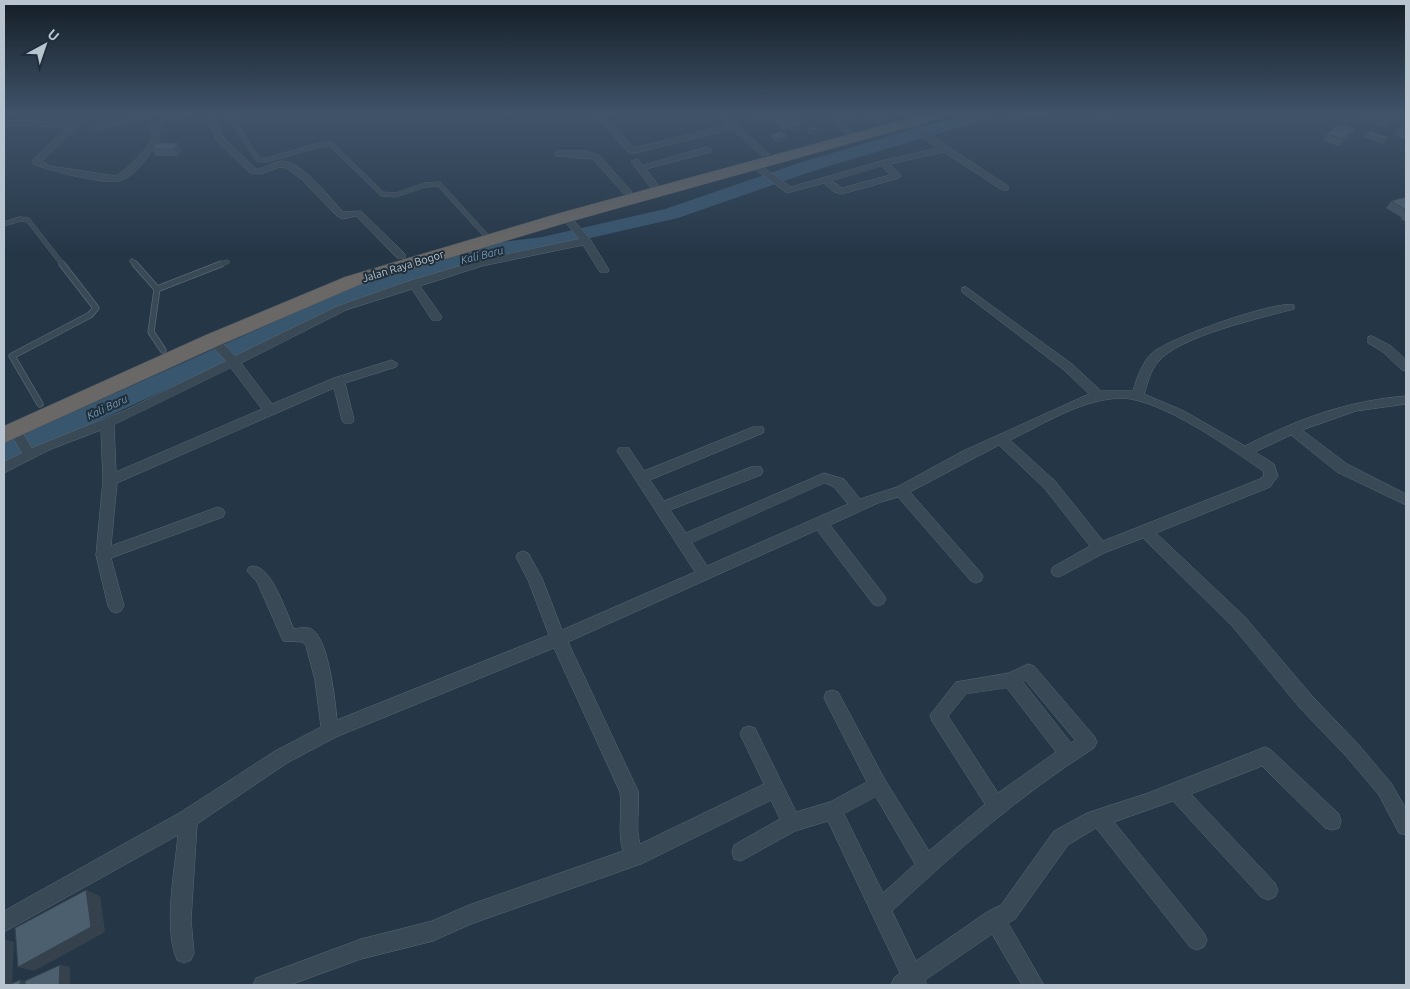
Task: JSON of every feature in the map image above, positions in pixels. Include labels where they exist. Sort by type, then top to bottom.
[{"type":"highway","name":"Jalan Raya Bogor","points":[[10,430],[40,403],[284,297],[337,276],[402,256],[486,236],[568,220],[765,161]]},
{"type":"highway","name":"Jalan Raya Bogor","points":[[40,403],[217,344],[352,282],[486,236],[653,185],[760,163]]},
{"type":"street","points":[[37,161],[48,168],[118,178],[128,174],[139,161]]},
{"type":"street","points":[[242,161],[253,171],[261,172],[283,164],[291,166],[340,214],[343,216],[358,214],[402,256]]},
{"type":"street","points":[[600,161],[627,192]]},
{"type":"street","points":[[635,161],[653,185]]},
{"type":"street","points":[[640,168],[666,161]]},
{"type":"street","points":[[760,163],[778,182],[789,190],[892,161]]},
{"type":"street","points":[[964,161],[1004,188]]},
{"type":"street","points":[[826,180],[837,190],[842,191],[896,176],[884,163]]},
{"type":"street","points":[[568,220],[585,239],[604,270]]},
{"type":"street","points":[[4,468],[28,452],[145,406],[231,360],[342,308],[413,283],[480,263],[585,239]]},
{"type":"street","points":[[413,283],[436,317]]},
{"type":"street","points":[[966,290],[1068,367],[1097,395]]},
{"type":"street","points":[[1137,396],[1148,365],[1158,353],[1236,322],[1290,307]]},
{"type":"street","points":[[1372,340],[1387,349],[1406,367]]},
{"type":"street","points":[[217,344],[269,409]]},
{"type":"street","points":[[110,480],[269,409],[338,381],[392,364]]},
{"type":"street","points":[[338,381],[348,420]]},
{"type":"street","points":[[4,922],[188,819],[282,757],[330,730],[558,639],[857,506],[901,491],[1001,439],[1097,395],[1137,396],[1174,412],[1245,452],[1269,468],[1271,476],[1265,483],[1100,548],[1058,571]]},
{"type":"street","points":[[1245,452],[1290,428],[1356,407],[1406,400]]},
{"type":"street","points":[[107,422],[110,480],[103,555],[116,606]]},
{"type":"street","points":[[1290,428],[1342,468],[1406,500]]},
{"type":"street","points":[[10,430],[28,452]]},
{"type":"street","points":[[641,478],[758,430]]},
{"type":"street","points":[[1001,439],[1050,485],[1100,548]]},
{"type":"street","points":[[624,452],[682,541],[706,574]]},
{"type":"street","points":[[660,508],[756,471]]},
{"type":"street","points":[[682,541],[824,478],[839,482],[857,506]]},
{"type":"street","points":[[901,491],[976,577]]},
{"type":"street","points":[[103,555],[218,513]]},
{"type":"street","points":[[820,523],[878,599]]},
{"type":"street","points":[[1145,531],[1239,622],[1306,702],[1352,750],[1380,783],[1406,826]]},
{"type":"street","points":[[523,557],[535,578],[558,639],[629,791],[631,807],[628,836],[634,857]]},
{"type":"street","points":[[254,571],[262,578],[289,636],[307,635],[311,638],[317,653],[330,730]]},
{"type":"street","points":[[880,909],[927,865],[997,807],[1068,753],[1088,742],[1028,671],[1011,680],[962,687],[938,715],[997,807]]},
{"type":"street","points":[[832,698],[879,786],[927,865]]},
{"type":"street","points":[[750,734],[791,823]]},
{"type":"street","points":[[833,810],[880,909],[910,982],[949,949],[994,919],[1008,912],[1062,838],[1087,822],[1176,791],[1265,756],[1332,821]]},
{"type":"street","points":[[741,852],[791,823],[833,810],[879,786]]},
{"type":"street","points":[[1176,791],[1268,890]]},
{"type":"street","points":[[262,985],[361,949],[432,931],[468,916],[634,857],[767,792]]},
{"type":"street","points":[[1100,818],[1197,940]]},
{"type":"street","points":[[184,953],[181,920],[188,819]]},
{"type":"street","points":[[994,919],[1034,985]]},
{"type":"lane","points":[[348,161],[386,196],[392,197],[430,184],[442,186],[486,236]]},
{"type":"lane","points":[[4,224],[20,219],[28,220],[96,308],[90,315],[14,353],[14,359],[40,403]]},
{"type":"lane","points":[[132,261],[157,289]]},
{"type":"lane","points":[[157,289],[227,262]]},
{"type":"lane","points":[[157,289],[151,321],[151,332],[163,350]]},
{"type":"building","points":[[1406,197],[1406,210],[1391,201]]},
{"type":"building","points":[[86,890],[91,927],[18,967],[15,928]]},
{"type":"building","points":[[60,965],[59,985],[25,985],[25,981]]},
{"type":"building","points":[[20,980],[20,985],[8,985]]},
{"type":"waterway","name":"Kali Baru","points":[[4,454],[360,292],[441,265],[510,247],[542,243],[671,214],[825,161]]}]
